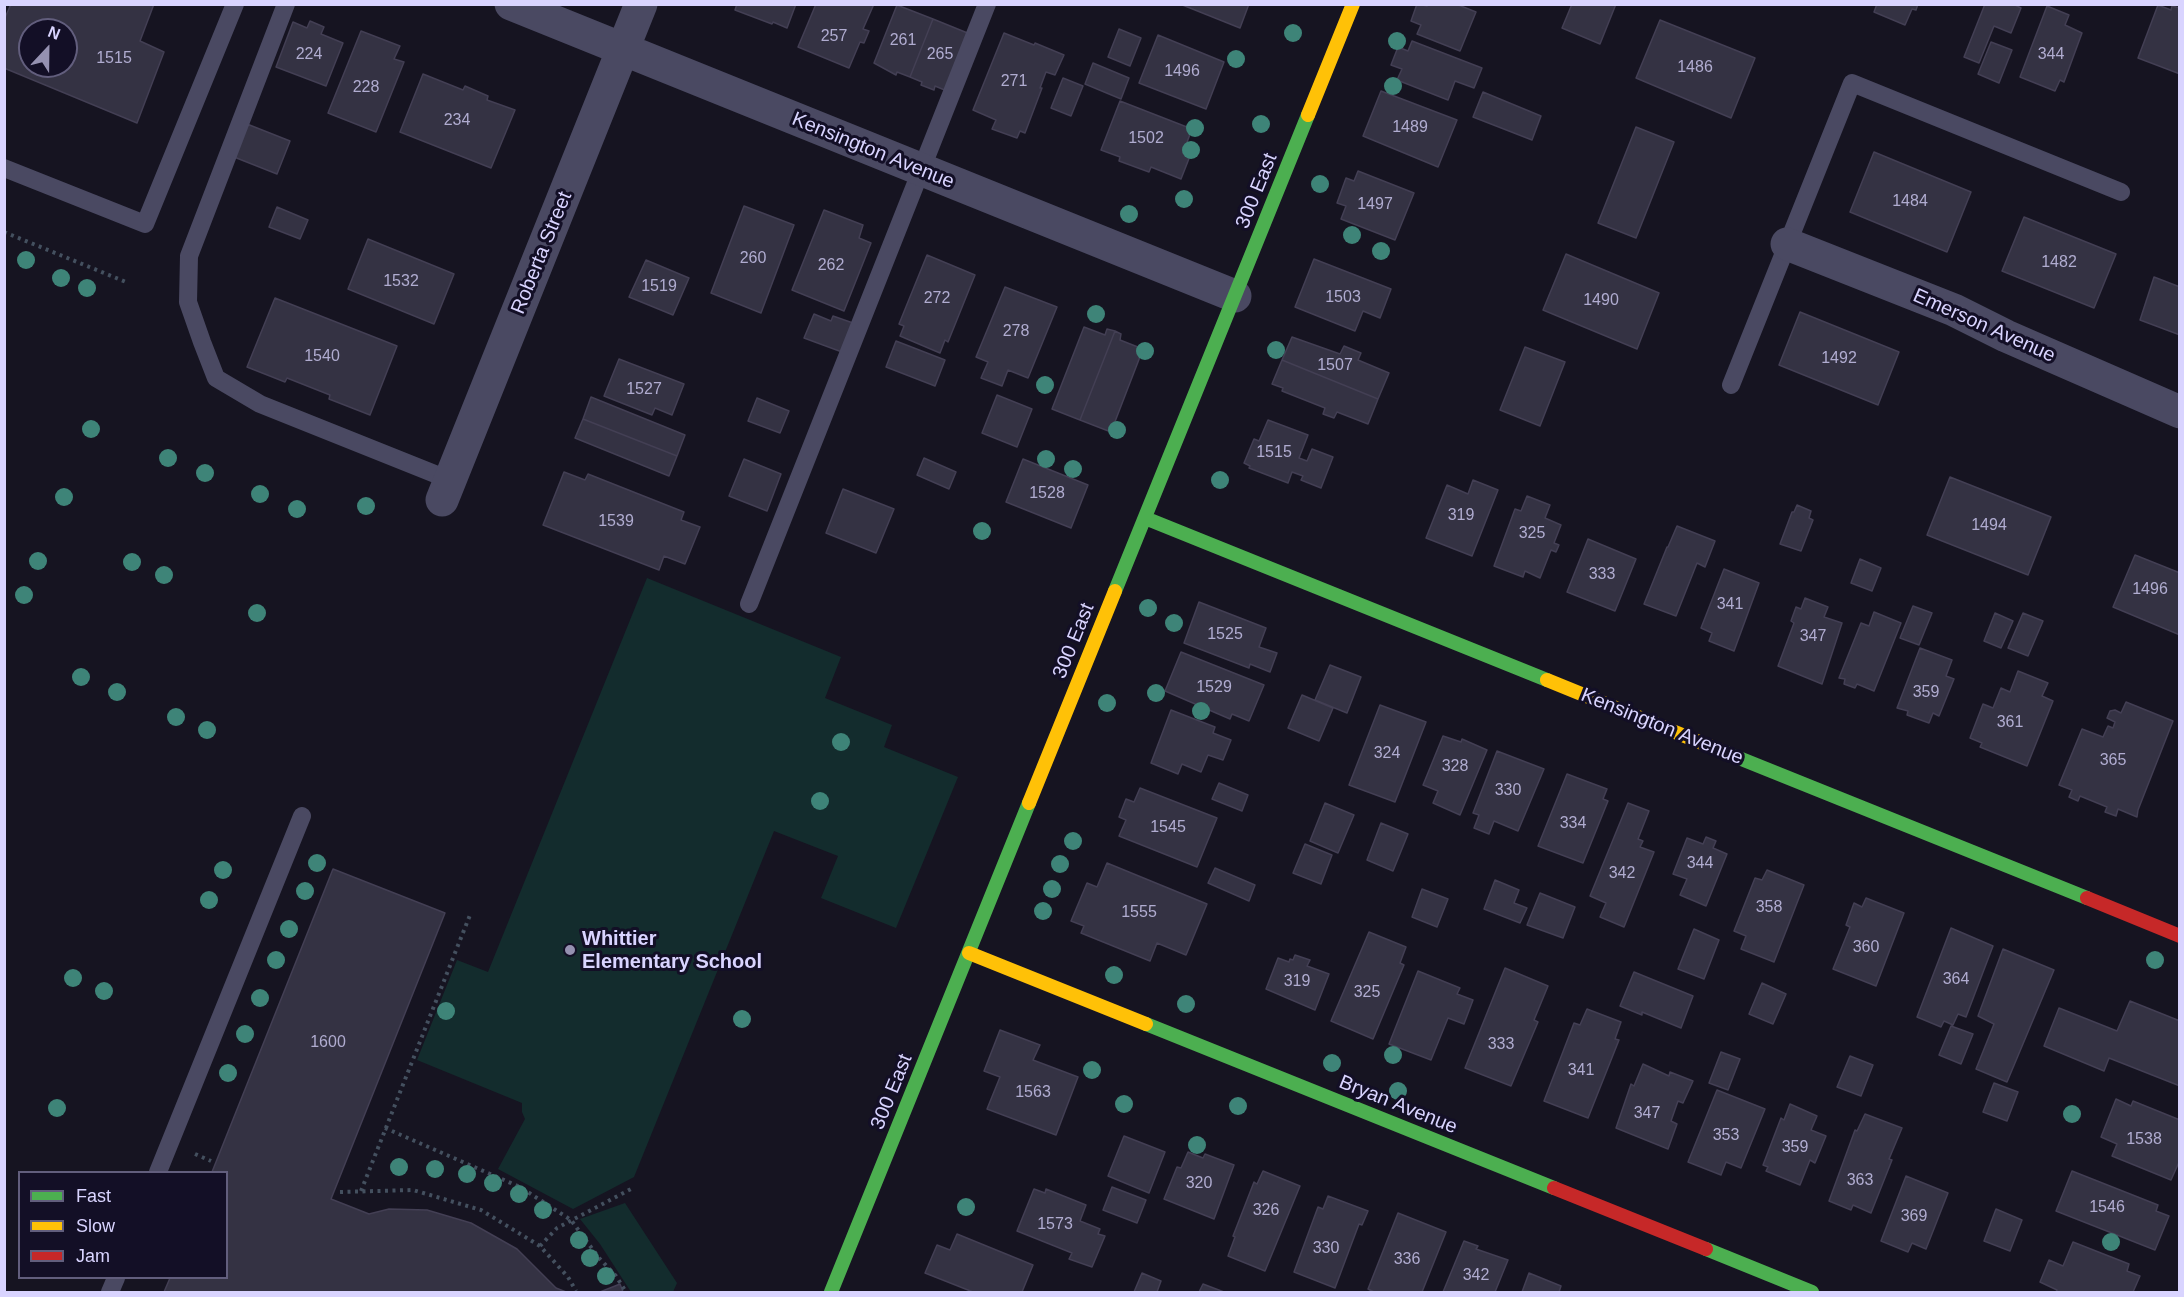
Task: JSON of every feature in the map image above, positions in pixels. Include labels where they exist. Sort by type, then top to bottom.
[{"type":"street","name":"Kensington Avenue","points":[[512,4],[1235,296]]},
{"type":"street","name":"Roberta Street","points":[[446,490],[641,4]]},
{"type":"street","name":"300 East","points":[[831,1293],[1353,4]]},
{"type":"street","name":"Emerson Avenue","points":[[1787,244],[1954,310],[2006,336],[2180,412]]},
{"type":"street","name":"Kensington Avenue","points":[[1145,518],[2180,936]]},
{"type":"street","name":"Bryan Avenue","points":[[969,953],[1812,1293]]},
{"type":"lane","points":[[4,168],[145,224],[235,4]]},
{"type":"lane","points":[[286,4],[189,256],[188,302],[201,342],[216,378],[261,404],[446,490]]},
{"type":"lane","points":[[749,604],[987,4]]},
{"type":"lane","points":[[1731,385],[1852,83],[2121,192]]},
{"type":"lane","points":[[159,1171],[302,816]]},
{"type":"lane","points":[[110,1293],[116,1279]]},
{"type":"path","points":[[4,232],[126,282]]},
{"type":"path","points":[[361,1191],[470,915]]},
{"type":"path","points":[[385,1128],[520,1187],[571,1220],[599,1258],[616,1276],[626,1293]]},
{"type":"path","points":[[540,1246],[557,1228],[631,1189]]},
{"type":"path","points":[[340,1192],[413,1190],[481,1210],[540,1246],[568,1277],[576,1291]]},
{"type":"green space","points":[[647,578],[841,657],[825,698],[892,725],[884,747],[958,777],[896,928],[821,898],[838,856],[774,831],[634,1177],[573,1209],[498,1169],[525,1119],[522,1103],[417,1060],[457,960],[488,972]]},
{"type":"green space","points":[[625,1203],[677,1283],[673,1292],[631,1292],[600,1244],[580,1219]]},
{"type":"building","points":[[11,4],[154,4],[140,41],[164,52],[137,123],[28,78],[78,78],[78,18],[18,18],[18,74],[4,68],[4,20]]},
{"type":"building","points":[[737,4],[796,4],[787,28],[735,10]]},
{"type":"building","points":[[816,4],[874,4],[863,29],[869,31],[864,43],[860,42],[849,68],[798,47]]},
{"type":"building","points":[[1180,4],[1249,4],[1240,28]]},
{"type":"building","points":[[1417,4],[1427,6],[1427,4],[1456,4],[1476,12],[1460,51],[1417,34],[1421,25],[1411,21]]},
{"type":"building","points":[[1572,4],[1616,4],[1600,44],[1562,28]]},
{"type":"building","points":[[1877,4],[1918,4],[1916,10],[1912,9],[1905,25],[1874,12]]},
{"type":"building","points":[[1985,4],[2013,4],[2021,8],[2011,33],[1994,26],[1979,63],[1964,57]]},
{"type":"building","points":[[897,5],[933,19],[910,77],[897,72],[896,75],[874,63]]},
{"type":"building","points":[[2158,5],[2171,10],[2172,6],[2180,8],[2180,74],[2138,58]]},
{"type":"building","points":[[2047,6],[2069,15],[2065,25],[2082,33],[2064,82],[2060,80],[2055,91],[2020,77]]},
{"type":"building","points":[[933,19],[970,34],[947,91],[935,86],[934,90],[910,77]]},
{"type":"building","points":[[1660,20],[1755,58],[1731,118],[1636,78]]},
{"type":"building","points":[[310,21],[324,27],[321,34],[343,43],[326,86],[276,67],[293,22],[307,28]]},
{"type":"building","points":[[1119,29],[1141,38],[1130,66],[1108,57]]},
{"type":"building","points":[[361,31],[400,46],[394,59],[404,62],[376,132],[328,113]]},
{"type":"building","points":[[1004,33],[1064,55],[1055,75],[1046,72],[1025,133],[1020,131],[1017,138],[992,129],[996,120],[973,110]]},
{"type":"building","points":[[1158,35],[1224,62],[1206,109],[1139,83]]},
{"type":"building","points":[[1412,41],[1482,68],[1474,88],[1455,81],[1448,100],[1397,80],[1402,69],[1391,65],[1398,47],[1408,51]]},
{"type":"building","points":[[1991,42],[2012,50],[1999,83],[1978,74]]},
{"type":"building","points":[[1093,63],[1129,78],[1121,99],[1085,84]]},
{"type":"building","points":[[423,74],[463,90],[465,86],[488,96],[487,100],[515,110],[491,168],[400,132]]},
{"type":"building","points":[[1063,78],[1083,86],[1071,116],[1051,108]]},
{"type":"building","points":[[1381,91],[1457,120],[1438,167],[1363,136]]},
{"type":"building","points":[[1483,92],[1541,116],[1532,140],[1473,117]]},
{"type":"building","points":[[1120,101],[1192,129],[1183,153],[1190,156],[1181,179],[1151,167],[1149,172],[1119,161],[1120,157],[1101,150]]},
{"type":"building","points":[[247,124],[290,141],[277,174],[234,157]]},
{"type":"building","points":[[1636,127],[1674,142],[1636,238],[1598,223]]},
{"type":"building","points":[[1874,152],[1971,192],[1947,252],[1850,212]]},
{"type":"building","points":[[1358,171],[1414,193],[1395,240],[1341,219],[1346,206],[1337,203],[1346,178],[1354,181]]},
{"type":"building","points":[[744,206],[794,225],[761,313],[711,293]]},
{"type":"building","points":[[277,207],[308,220],[300,239],[269,227]]},
{"type":"building","points":[[824,210],[863,225],[859,238],[871,243],[844,311],[792,290]]},
{"type":"building","points":[[2024,217],[2116,254],[2094,308],[2002,271]]},
{"type":"building","points":[[368,239],[454,274],[434,324],[348,289]]},
{"type":"building","points":[[1566,254],[1659,293],[1637,349],[1543,310]]},
{"type":"building","points":[[927,255],[975,275],[948,342],[945,340],[940,353],[900,336],[904,326],[899,324]]},
{"type":"building","points":[[1314,259],[1391,289],[1380,318],[1363,311],[1355,331],[1295,307]]},
{"type":"building","points":[[646,260],[689,278],[673,315],[629,297]]},
{"type":"building","points":[[2154,277],[2180,287],[2180,335],[2140,320]]},
{"type":"building","points":[[1005,287],[1057,307],[1028,378],[1008,370],[1002,386],[981,378],[988,362],[976,357]]},
{"type":"building","points":[[275,298],[397,346],[370,415],[329,399],[330,395],[287,378],[285,382],[247,367]]},
{"type":"building","points":[[1800,312],[1899,352],[1878,405],[1779,365]]},
{"type":"building","points":[[814,314],[831,321],[833,316],[853,323],[842,352],[804,338]]},
{"type":"building","points":[[1084,327],[1105,335],[1107,329],[1115,331],[1080,420],[1052,409]]},
{"type":"building","points":[[1115,331],[1121,334],[1120,340],[1143,349],[1111,432],[1080,420]]},
{"type":"building","points":[[1292,337],[1340,354],[1344,346],[1361,353],[1358,360],[1389,373],[1378,399],[1282,360]]},
{"type":"building","points":[[896,341],[945,360],[935,386],[886,367]]},
{"type":"building","points":[[1525,347],[1565,362],[1540,426],[1500,410]]},
{"type":"building","points":[[619,359],[684,384],[672,415],[655,408],[652,415],[604,396]]},
{"type":"building","points":[[1282,360],[1378,399],[1368,424],[1337,412],[1334,418],[1323,414],[1325,408],[1282,391],[1283,388],[1272,384]]},
{"type":"building","points":[[997,395],[1032,409],[1017,447],[982,433]]},
{"type":"building","points":[[591,397],[685,435],[677,456],[583,419]]},
{"type":"building","points":[[757,398],[789,411],[780,433],[748,421]]},
{"type":"building","points":[[583,419],[677,456],[669,476],[575,438]]},
{"type":"building","points":[[1268,420],[1308,435],[1299,458],[1307,461],[1312,449],[1333,457],[1321,488],[1301,480],[1303,476],[1292,472],[1288,483],[1249,468],[1250,466],[1244,463],[1254,439],[1259,441]]},
{"type":"building","points":[[924,458],[956,472],[949,489],[917,475]]},
{"type":"building","points":[[744,459],[781,474],[767,511],[729,496]]},
{"type":"building","points":[[1023,459],[1088,485],[1071,528],[1006,502]]},
{"type":"building","points":[[564,472],[585,480],[588,474],[684,512],[681,520],[700,527],[685,564],[664,556],[659,570],[543,525]]},
{"type":"building","points":[[1950,477],[2051,517],[2028,575],[1927,535]]},
{"type":"building","points":[[1473,480],[1498,490],[1472,556],[1426,538],[1447,485],[1468,494]]},
{"type":"building","points":[[843,489],[894,509],[876,553],[826,533]]},
{"type":"building","points":[[1527,496],[1550,505],[1545,518],[1561,525],[1554,543],[1559,545],[1556,552],[1551,550],[1540,578],[1525,571],[1523,577],[1494,566],[1515,509],[1521,511]]},
{"type":"building","points":[[1797,505],[1811,511],[1809,518],[1813,520],[1801,551],[1780,544]]},
{"type":"building","points":[[1677,526],[1715,541],[1705,567],[1697,563],[1676,616],[1644,604]]},
{"type":"building","points":[[1588,539],[1636,559],[1615,611],[1567,592]]},
{"type":"building","points":[[2135,555],[2180,573],[2180,635],[2113,607]]},
{"type":"building","points":[[1860,559],[1881,568],[1872,591],[1851,583]]},
{"type":"building","points":[[1724,569],[1759,583],[1734,651],[1709,641],[1712,633],[1701,628]]},
{"type":"building","points":[[1805,598],[1828,607],[1824,617],[1842,623],[1822,684],[1778,666],[1794,623],[1791,621],[1796,607],[1801,609]]},
{"type":"building","points":[[1199,602],[1266,628],[1259,647],[1277,653],[1270,672],[1250,664],[1249,668],[1184,643]]},
{"type":"building","points":[[1913,606],[1932,613],[1919,645],[1900,638]]},
{"type":"building","points":[[1874,612],[1901,623],[1874,691],[1857,684],[1855,688],[1844,684],[1845,679],[1839,678],[1861,623],[1869,626]]},
{"type":"building","points":[[1995,613],[2013,621],[2001,648],[1984,641]]},
{"type":"building","points":[[2023,613],[2043,621],[2028,656],[2008,648]]},
{"type":"building","points":[[1920,648],[1952,660],[1946,676],[1954,679],[1939,716],[1933,713],[1929,723],[1907,715],[1908,711],[1897,708]]},
{"type":"building","points":[[1181,652],[1264,685],[1249,721],[1232,714],[1230,719],[1165,691]]},
{"type":"building","points":[[1330,665],[1361,677],[1347,713],[1315,700]]},
{"type":"building","points":[[2018,671],[2048,683],[2042,696],[2053,701],[2027,766],[1980,747],[1982,743],[1970,738],[1983,704],[1993,708],[2001,688],[2010,692]]},
{"type":"building","points":[[1302,695],[1333,708],[1319,741],[1288,728]]},
{"type":"building","points":[[2126,702],[2173,721],[2137,817],[2118,809],[2116,816],[2105,812],[2107,807],[2080,796],[2078,801],[2069,797],[2072,790],[2059,785],[2082,729],[2103,737],[2108,726],[2113,728],[2115,722],[2107,718],[2110,711],[2115,710],[2121,713]]},
{"type":"building","points":[[1380,705],[1426,722],[1395,802],[1349,785]]},
{"type":"building","points":[[1171,710],[1215,727],[1213,733],[1231,740],[1223,760],[1208,755],[1201,772],[1182,764],[1178,774],[1151,763]]},
{"type":"building","points":[[1443,736],[1461,742],[1462,739],[1487,750],[1460,815],[1433,803],[1438,791],[1423,785]]},
{"type":"building","points":[[1497,751],[1544,769],[1518,831],[1494,821],[1489,834],[1474,828],[1479,815],[1473,813]]},
{"type":"building","points":[[1567,774],[1607,789],[1603,799],[1608,801],[1583,863],[1538,846]]},
{"type":"building","points":[[1219,783],[1248,795],[1242,811],[1212,799]]},
{"type":"building","points":[[1140,788],[1217,818],[1197,867],[1119,836],[1126,820],[1119,817],[1126,799],[1134,802]]},
{"type":"building","points":[[1325,803],[1354,815],[1338,853],[1310,841]]},
{"type":"building","points":[[1628,803],[1649,811],[1638,839],[1643,841],[1640,847],[1654,852],[1624,927],[1600,917],[1606,903],[1590,896]]},
{"type":"building","points":[[1381,823],[1408,834],[1393,871],[1367,860]]},
{"type":"building","points":[[1706,837],[1716,841],[1713,848],[1727,854],[1706,906],[1680,895],[1687,879],[1673,874],[1687,838],[1703,844]]},
{"type":"building","points":[[1305,844],[1332,855],[1321,884],[1293,873]]},
{"type":"building","points":[[1107,863],[1207,904],[1186,955],[1157,943],[1150,961],[1081,933],[1084,926],[1071,921],[1087,883],[1097,887]]},
{"type":"building","points":[[1215,868],[1255,885],[1249,901],[1208,883]]},
{"type":"building","points":[[333,869],[445,913],[331,1199],[369,1214],[389,1209],[427,1210],[471,1223],[517,1249],[556,1288],[566,1292],[164,1292],[170,1279],[228,1279],[228,1171],[212,1171]]},
{"type":"building","points":[[1767,870],[1804,885],[1774,962],[1741,949],[1746,936],[1734,931],[1755,878],[1762,880]]},
{"type":"building","points":[[1495,880],[1519,890],[1514,903],[1527,908],[1520,923],[1484,909]]},
{"type":"building","points":[[1422,889],[1448,899],[1437,927],[1412,917]]},
{"type":"building","points":[[1540,893],[1575,907],[1563,938],[1527,925]]},
{"type":"building","points":[[1866,898],[1904,913],[1876,986],[1833,969],[1850,927],[1846,925],[1854,903],[1862,907]]},
{"type":"building","points":[[1951,928],[1993,946],[1966,1017],[1958,1014],[1953,1025],[1944,1021],[1941,1027],[1917,1017]]},
{"type":"building","points":[[1694,929],[1719,940],[1704,979],[1678,969]]},
{"type":"building","points":[[1369,932],[1406,947],[1400,963],[1404,965],[1373,1039],[1331,1021]]},
{"type":"building","points":[[2003,949],[2054,970],[2007,1082],[1976,1069],[1994,1024],[1978,1016]]},
{"type":"building","points":[[1295,955],[1310,960],[1307,966],[1329,974],[1315,1010],[1266,989],[1278,958],[1289,962]]},
{"type":"building","points":[[1505,968],[1548,986],[1534,1020],[1538,1022],[1511,1086],[1465,1068]]},
{"type":"building","points":[[1418,971],[1460,988],[1457,994],[1473,1000],[1464,1024],[1448,1018],[1431,1060],[1389,1044]]},
{"type":"building","points":[[1634,972],[1693,996],[1681,1028],[1642,1012],[1642,1015],[1620,1006]]},
{"type":"building","points":[[1762,983],[1786,994],[1773,1024],[1749,1014]]},
{"type":"building","points":[[2130,1001],[2180,1021],[2180,1086],[2109,1058],[2104,1071],[2044,1046],[2059,1008],[2117,1031]]},
{"type":"building","points":[[1587,1009],[1621,1022],[1615,1039],[1619,1040],[1588,1118],[1544,1101],[1574,1023],[1580,1025]]},
{"type":"building","points":[[1951,1026],[1973,1034],[1961,1064],[1939,1055]]},
{"type":"building","points":[[1000,1030],[1040,1045],[1033,1060],[1078,1077],[1056,1135],[987,1109],[1000,1077],[984,1071]]},
{"type":"building","points":[[1721,1052],[1740,1059],[1728,1090],[1709,1083]]},
{"type":"building","points":[[1850,1056],[1873,1065],[1861,1096],[1837,1087]]},
{"type":"building","points":[[1643,1064],[1669,1076],[1670,1072],[1693,1081],[1683,1103],[1678,1101],[1671,1121],[1677,1124],[1668,1149],[1616,1128],[1631,1084],[1634,1086]]},
{"type":"building","points":[[1994,1083],[2018,1092],[2007,1121],[1983,1112]]},
{"type":"building","points":[[1717,1090],[1765,1109],[1741,1168],[1726,1162],[1721,1175],[1688,1162]]},
{"type":"building","points":[[2116,1099],[2131,1106],[2133,1101],[2180,1120],[2180,1160],[2171,1180],[2112,1156],[2117,1144],[2101,1137]]},
{"type":"building","points":[[1790,1104],[1817,1116],[1811,1130],[1826,1136],[1815,1163],[1810,1160],[1800,1185],[1766,1171],[1768,1167],[1763,1165],[1781,1118],[1784,1120]]},
{"type":"building","points":[[1865,1114],[1902,1128],[1871,1213],[1853,1205],[1851,1210],[1829,1201],[1855,1130],[1857,1131]]},
{"type":"building","points":[[1124,1136],[1165,1152],[1149,1193],[1108,1176]]},
{"type":"building","points":[[1188,1152],[1203,1158],[1205,1154],[1234,1165],[1214,1219],[1164,1199],[1177,1167],[1181,1168]]},
{"type":"building","points":[[1263,1171],[1300,1186],[1265,1271],[1228,1256],[1235,1237],[1233,1236],[1254,1182],[1257,1184]]},
{"type":"building","points":[[2072,1171],[2158,1205],[2156,1211],[2169,1216],[2155,1250],[2056,1211]]},
{"type":"building","points":[[1906,1176],[1948,1193],[1926,1249],[1912,1243],[1908,1252],[1881,1241]]},
{"type":"building","points":[[1112,1187],[1146,1200],[1137,1223],[1103,1210]]},
{"type":"building","points":[[1034,1189],[1045,1193],[1046,1189],[1086,1205],[1080,1221],[1100,1229],[1098,1234],[1105,1236],[1092,1267],[1069,1259],[1072,1253],[1017,1231]]},
{"type":"building","points":[[1328,1196],[1368,1211],[1362,1225],[1359,1224],[1335,1288],[1294,1272],[1318,1207],[1323,1209]]},
{"type":"building","points":[[1996,1209],[2022,1220],[2010,1251],[1984,1241]]},
{"type":"building","points":[[1398,1213],[1446,1232],[1422,1292],[1374,1292],[1368,1289]]},
{"type":"building","points":[[957,1234],[1033,1265],[1022,1292],[973,1292],[925,1273],[937,1245],[950,1250]]},
{"type":"building","points":[[1464,1241],[1478,1246],[1476,1249],[1508,1260],[1495,1292],[1443,1292]]},
{"type":"building","points":[[2073,1242],[2129,1264],[2127,1271],[2140,1276],[2133,1292],[2056,1292],[2057,1290],[2040,1282],[2049,1260],[2063,1266]]},
{"type":"building","points":[[1142,1273],[1161,1281],[1157,1292],[1134,1292]]},
{"type":"building","points":[[1529,1273],[1561,1286],[1559,1292],[1522,1292]]},
{"type":"building","points":[[620,1284],[623,1292],[600,1292]]},
{"type":"building","points":[[1203,1284],[1224,1292],[1199,1292]]},
{"type":"traffic: fast","points":[[1115,591],[1308,115]]},
{"type":"traffic: fast","points":[[1145,518],[1547,680]]},
{"type":"traffic: fast","points":[[1724,752],[2087,898]]},
{"type":"traffic: fast","points":[[831,1292],[1029,803]]},
{"type":"traffic: fast","points":[[1146,1024],[1554,1188]]},
{"type":"traffic: fast","points":[[1706,1249],[1812,1292]]},
{"type":"traffic: slow","points":[[1308,115],[1353,4]]},
{"type":"traffic: slow","points":[[1029,803],[1115,591]]},
{"type":"traffic: slow","points":[[1547,680],[1724,752]]},
{"type":"traffic: slow","points":[[969,953],[1146,1024]]},
{"type":"traffic: jam","points":[[2087,898],[2180,936]]},
{"type":"traffic: jam","points":[[1554,1188],[1706,1249]]},
{"type":"place","name":"Whittier Elementary School","points":[[570,950]]}]
